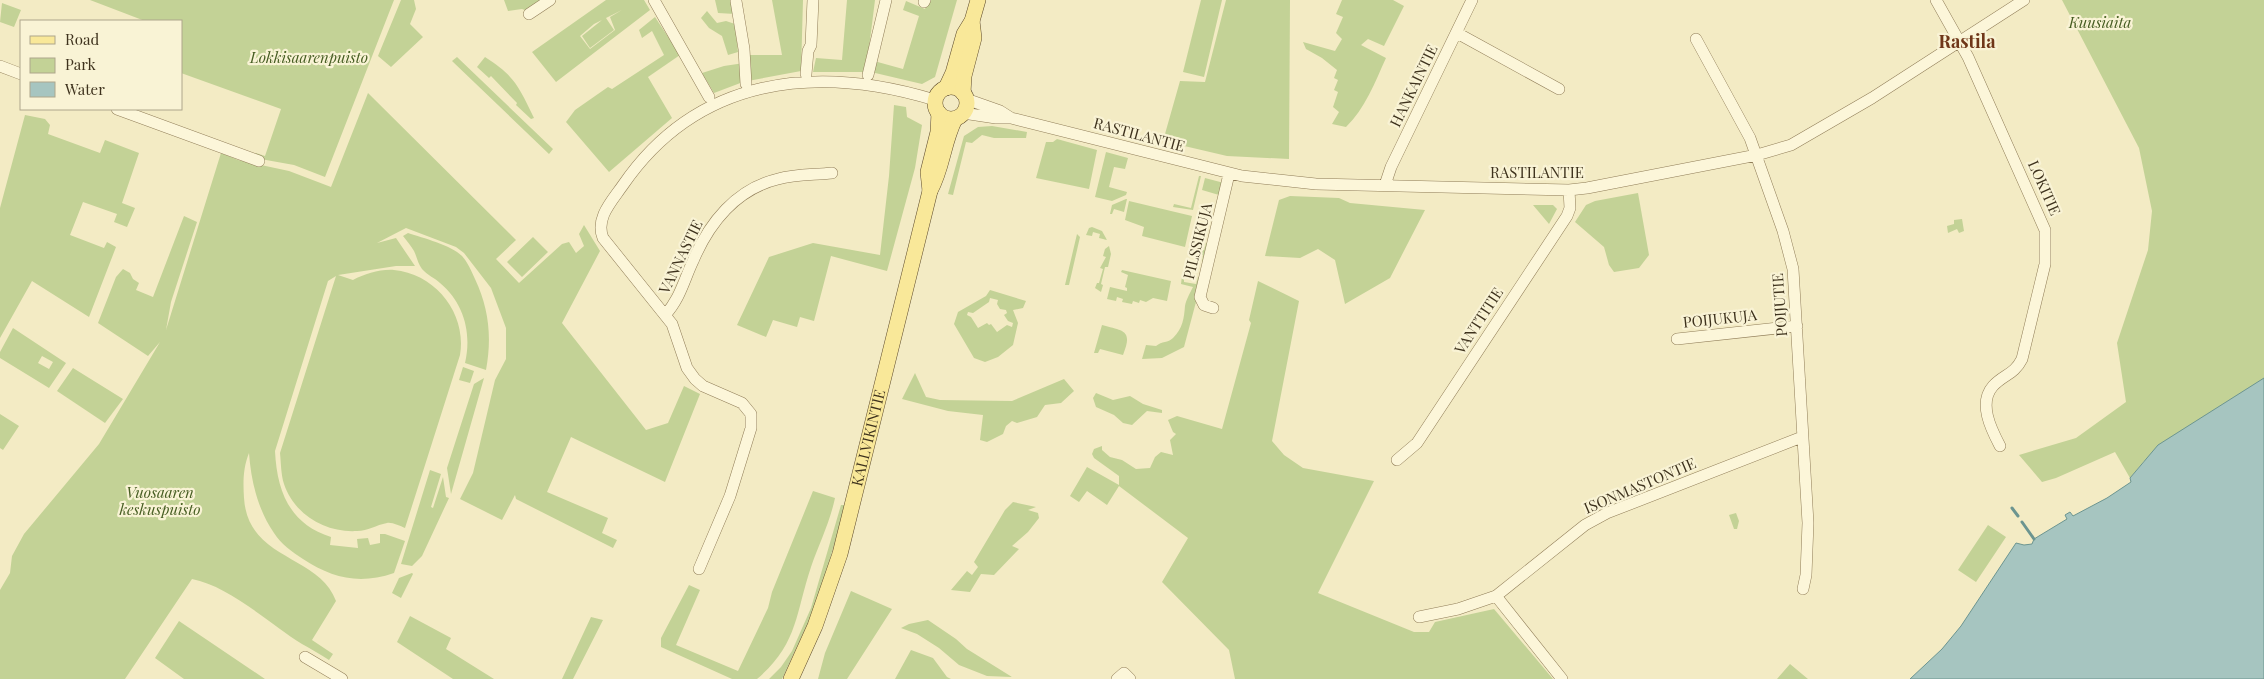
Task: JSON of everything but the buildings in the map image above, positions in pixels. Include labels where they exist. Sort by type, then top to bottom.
[{"type":"main road","name":"KALLVIKINTIE","points":[[946,88],[953,73],[964,34],[972,21],[978,0]]},
{"type":"main road","name":"KALLVIKINTIE","points":[[791,679],[815,626],[840,554],[930,191],[939,174],[947,141],[962,106],[964,76],[974,38],[972,21]]},
{"type":"main road","points":[[946,88],[956,88],[962,106],[946,118],[937,107],[939,92],[946,88]]},
{"type":"main road","name":"KALLVIKINTIE","points":[[930,191],[928,172],[938,132],[937,107]]},
{"type":"street","points":[[529,14],[550,0]]},
{"type":"street","points":[[654,0],[709,98]]},
{"type":"street","points":[[806,74],[808,51],[811,45],[813,0]]},
{"type":"street","points":[[868,75],[886,0]]},
{"type":"street","name":"HANKAINTIE","points":[[1385,185],[1391,167],[1472,0]]},
{"type":"street","name":"LOKITIE","points":[[1936,0],[1968,57],[2042,221],[2047,242],[2045,264],[2022,359],[2013,372],[1993,386],[1988,396],[1987,415],[2000,446]]},
{"type":"street","name":"RASTILANTIE","points":[[962,106],[996,118],[1011,118],[1229,174],[1299,183],[1569,190],[1588,188],[1757,155],[1791,145],[1815,132],[2024,0]]},
{"type":"street","points":[[736,1],[744,49],[746,84]]},
{"type":"street","points":[[1456,33],[1559,89]]},
{"type":"street","name":"POIJUTIE","points":[[1696,39],[1741,120],[1757,155],[1789,252],[1796,296],[1808,523],[1804,589]]},
{"type":"street","points":[[0,66],[20,74]]},
{"type":"street","points":[[699,569],[730,496],[753,420],[748,408],[742,403],[703,386],[687,368],[675,329],[604,238],[600,226],[604,213],[635,168],[654,146],[677,126],[728,98],[747,92],[789,84],[867,83],[911,92],[937,107]]},
{"type":"street","points":[[119,110],[259,161]]},
{"type":"street","name":"VANNASTIE","points":[[665,315],[678,298],[704,238],[716,220],[732,203],[759,186],[776,179],[832,173]]},
{"type":"street","name":"PILSSIKUJA","points":[[1213,308],[1204,305],[1200,297],[1229,174]]},
{"type":"street","name":"VANTTITIE","points":[[1397,460],[1422,435],[1566,216],[1570,208],[1569,190]]},
{"type":"street","name":"POIJUKUJA","points":[[1677,339],[1797,326]]},
{"type":"street","name":"ISONMASTONTIE","points":[[1419,617],[1458,609],[1496,596],[1596,518],[1802,437]]},
{"type":"street","points":[[1496,596],[1562,679]]},
{"type":"street","points":[[304,657],[342,679]]},
{"type":"street","points":[[1117,679],[1124,673],[1130,679]]},
{"type":"green space","name":"Lokkisaarenpuisto","points":[[90,0],[394,0],[325,177],[294,165],[255,158],[256,153],[265,156],[281,109],[182,73],[182,20],[142,20]]},
{"type":"green space","points":[[401,0],[414,0],[416,9],[410,24],[423,37],[391,67],[378,56]]},
{"type":"green space","points":[[504,0],[542,0],[530,12],[522,9],[508,11]]},
{"type":"green space","points":[[606,0],[644,0],[650,10],[556,82],[532,52]],"holes":[[[622,10],[610,17],[615,30],[590,49],[580,36],[602,20],[582,36],[590,48],[614,30],[606,18]]]},
{"type":"green space","points":[[715,0],[732,0],[735,14],[718,13]]},
{"type":"green space","points":[[772,0],[803,0],[801,71],[748,81],[750,55],[782,55]]},
{"type":"green space","points":[[847,0],[875,0],[866,72],[813,72],[816,58],[842,60]]},
{"type":"green space","points":[[929,0],[957,0],[935,77],[922,84],[871,72],[874,61],[903,69],[919,16],[903,10],[906,1],[925,9]]},
{"type":"green space","points":[[1201,0],[1222,0],[1204,77],[1183,72]]},
{"type":"green space","points":[[1226,0],[1290,0],[1289,159],[1227,156],[1163,141],[1180,81],[1205,82]]},
{"type":"green space","points":[[1342,0],[1393,0],[1404,6],[1384,46],[1368,39],[1361,45],[1386,58],[1364,104],[1346,127],[1332,124],[1339,112],[1333,107],[1338,92],[1334,90],[1338,80],[1334,78],[1337,70],[1322,58],[1306,49],[1303,42],[1335,51],[1342,39],[1336,33],[1343,17],[1336,14]]},
{"type":"green space","name":"Kuusiaita","points":[[2062,0],[2264,0],[2264,415],[2144,461],[2130,478],[2115,452],[2056,478],[2042,482],[2019,455],[2076,438],[2126,402],[2117,343],[2148,250],[2152,211],[2139,148]]},
{"type":"green space","points":[[2,3],[21,10],[14,27],[0,22]]},
{"type":"green space","points":[[707,11],[717,23],[726,21],[735,24],[738,52],[728,55],[722,36],[709,28],[701,18]]},
{"type":"green space","points":[[655,17],[680,55],[648,77],[672,118],[609,172],[566,122],[575,110],[608,87],[612,89],[664,55],[652,31],[642,38],[639,30]]},
{"type":"green space","points":[[457,57],[553,149],[549,154],[452,61]]},
{"type":"green space","points":[[485,57],[510,76],[534,118],[531,119],[491,76],[489,78],[477,67]]},
{"type":"green space","points":[[744,63],[743,82],[714,93],[702,73],[724,66]]},
{"type":"green space","name":"Vuosaaren keskuspuisto","points":[[368,93],[516,240],[496,259],[519,283],[562,244],[569,242],[576,253],[584,246],[579,234],[584,225],[600,251],[562,323],[646,430],[668,423],[684,386],[700,394],[665,482],[571,437],[547,492],[608,518],[602,533],[617,540],[613,548],[516,499],[515,495],[502,520],[460,499],[473,473],[495,380],[506,359],[506,328],[491,288],[464,253],[456,247],[406,228],[377,243],[396,238],[415,266],[396,266],[338,275],[353,280],[383,270],[409,273],[423,279],[435,288],[453,311],[459,325],[460,355],[405,528],[389,523],[361,531],[345,531],[322,525],[303,513],[289,495],[284,484],[280,453],[336,276],[328,281],[275,451],[279,480],[288,504],[305,524],[331,537],[330,545],[358,548],[357,539],[368,538],[370,545],[380,543],[380,534],[405,541],[394,573],[369,579],[346,578],[314,566],[295,554],[283,544],[268,524],[254,485],[249,453],[245,470],[244,498],[248,519],[258,534],[270,546],[315,574],[327,586],[336,601],[312,640],[333,654],[329,660],[290,636],[235,597],[206,583],[192,579],[125,679],[0,679],[0,590],[10,573],[12,556],[24,534],[99,444],[160,342],[148,356],[98,323],[116,277],[123,269],[130,273],[133,279],[139,283],[136,290],[153,297],[184,216],[197,222],[171,302],[166,330],[221,153],[238,160],[289,171],[331,187]]},
{"type":"green space","points":[[894,105],[906,107],[907,117],[922,125],[915,168],[887,271],[831,256],[814,321],[800,317],[797,327],[773,320],[766,337],[737,325],[769,257],[813,243],[880,255],[889,176]]},
{"type":"green space","points":[[25,115],[45,119],[50,125],[48,134],[100,153],[105,140],[139,153],[122,203],[135,208],[127,227],[114,222],[117,214],[83,202],[70,235],[104,248],[107,242],[116,247],[89,317],[32,281],[0,338],[0,208]]},
{"type":"green space","points":[[992,126],[1027,132],[1026,138],[994,138],[982,135],[972,143],[966,142],[953,195],[948,194],[964,136],[978,127]]},
{"type":"green space","points":[[1057,139],[1097,150],[1089,189],[1036,178],[1046,142],[1053,142]]},
{"type":"green space","points":[[1106,152],[1128,158],[1125,169],[1114,167],[1109,187],[1127,192],[1126,195],[1112,201],[1095,197]]},
{"type":"green space","points":[[1199,176],[1201,176],[1193,210],[1173,207],[1174,204],[1191,208]]},
{"type":"green space","points":[[1205,178],[1224,183],[1219,195],[1202,190]]},
{"type":"green space","points":[[1638,193],[1649,255],[1639,268],[1614,272],[1609,265],[1604,247],[1575,222],[1586,205],[1595,201]]},
{"type":"green space","points":[[1290,196],[1339,198],[1350,203],[1425,210],[1390,278],[1345,304],[1335,260],[1318,249],[1300,258],[1265,256],[1279,200]]},
{"type":"green space","points":[[1127,199],[1124,212],[1114,209],[1112,214],[1110,214],[1112,205]]},
{"type":"green space","points":[[1129,201],[1192,216],[1185,247],[1142,236],[1144,227],[1125,220]]},
{"type":"green space","points":[[1533,205],[1553,205],[1557,209],[1549,224]]},
{"type":"green space","points":[[1962,219],[1964,231],[1959,233],[1957,229],[1948,233],[1947,226],[1954,224],[1954,220]]},
{"type":"green space","points":[[1092,227],[1102,231],[1107,240],[1099,238],[1100,234],[1093,232],[1092,236],[1086,235],[1089,228]]},
{"type":"green space","points":[[408,233],[451,248],[462,256],[468,264],[480,290],[488,323],[489,346],[486,370],[465,363],[467,352],[466,330],[460,309],[448,291],[421,267],[414,251],[403,236]]},
{"type":"green space","points":[[1077,234],[1080,237],[1069,285],[1065,285]]},
{"type":"green space","points":[[533,237],[548,252],[522,277],[507,262]]},
{"type":"green space","points":[[1206,243],[1209,244],[1204,262],[1202,262],[1203,255],[1188,252],[1189,247],[1204,250]]},
{"type":"green space","points":[[1109,246],[1111,254],[1108,267],[1105,267],[1101,292],[1095,288],[1097,283],[1099,283],[1103,269],[1100,268],[1106,257],[1103,256],[1105,249]]},
{"type":"green space","points":[[1122,270],[1171,281],[1167,301],[1153,298],[1146,302],[1140,300],[1139,303],[1133,301],[1132,304],[1122,302],[1123,299],[1117,297],[1116,301],[1107,299],[1110,287],[1127,291],[1125,287],[1128,275],[1121,272]]},
{"type":"green space","points":[[1182,276],[1184,277],[1184,282],[1196,284],[1198,277],[1200,278],[1196,302],[1184,347],[1162,358],[1142,359],[1146,345],[1156,346],[1169,341],[1181,327],[1188,296],[1193,287],[1181,284]]},
{"type":"green space","points":[[1258,281],[1299,301],[1272,441],[1284,455],[1303,468],[1374,481],[1318,593],[1414,632],[1429,632],[1435,622],[1494,609],[1553,679],[1235,679],[1229,650],[1162,582],[1188,538],[1119,486],[1107,505],[1087,491],[1079,502],[1070,496],[1087,467],[1119,485],[1119,476],[1094,458],[1092,454],[1094,449],[1102,446],[1102,450],[1110,457],[1122,460],[1136,469],[1150,468],[1155,457],[1161,452],[1173,455],[1170,440],[1176,434],[1173,432],[1168,420],[1177,416],[1222,429],[1251,323],[1249,320]]},
{"type":"green space","points":[[990,290],[1026,301],[1023,308],[1013,310],[1018,323],[1013,345],[998,357],[985,362],[974,358],[954,324],[958,312],[986,296]],"holes":[[[990,298],[998,300],[997,304],[1000,309],[1006,310],[1007,313],[1004,315],[1008,321],[1013,323],[1012,327],[1007,325],[997,332],[991,324],[987,323],[978,328],[971,317],[967,315],[968,312],[973,313],[989,302]]]},
{"type":"green space","points":[[1102,325],[1121,331],[1127,336],[1123,355],[1100,349],[1098,353],[1094,353]]},
{"type":"green space","points":[[13,328],[66,363],[49,388],[0,358],[0,352]],"holes":[[[42,356],[53,362],[49,369],[38,363]]]},
{"type":"green space","points":[[463,367],[474,371],[470,383],[459,380]]},
{"type":"green space","points":[[73,368],[123,399],[105,423],[57,391]]},
{"type":"green space","points":[[915,373],[926,397],[940,400],[1012,401],[1064,379],[1074,391],[1061,403],[1045,405],[1037,417],[1017,423],[1012,421],[1006,426],[1003,434],[987,442],[980,440],[983,415],[948,411],[902,399]]},
{"type":"green space","points":[[484,378],[451,494],[447,468],[474,384]]},
{"type":"green space","points":[[1096,393],[1113,400],[1130,396],[1143,404],[1162,410],[1162,413],[1147,411],[1132,425],[1123,423],[1114,415],[1096,407],[1093,398]]},
{"type":"green space","points":[[0,414],[19,426],[3,450],[0,448]]},
{"type":"green space","points":[[430,470],[441,474],[431,507],[433,508],[443,477],[446,497],[449,498],[422,556],[412,566],[401,564]]},
{"type":"green space","points":[[813,491],[835,498],[833,507],[811,567],[788,641],[770,666],[757,679],[732,679],[661,647],[661,638],[689,585],[700,590],[676,645],[738,671],[768,608],[772,592]]},
{"type":"green space","points":[[1013,502],[1036,507],[1028,510],[1038,513],[1039,518],[1028,532],[1012,546],[1019,549],[994,575],[981,574],[970,592],[951,590],[967,571],[972,575],[978,567],[974,562],[1005,510]]},
{"type":"green space","points":[[841,505],[845,505],[844,511],[817,603],[782,679],[769,679],[781,667],[792,651],[811,608]]},
{"type":"green space","points":[[1736,513],[1739,521],[1737,529],[1734,529],[1729,515]]},
{"type":"green space","points":[[1988,525],[2006,537],[1976,582],[1958,570]]},
{"type":"green space","points":[[412,573],[401,598],[392,593],[399,578]]},
{"type":"green space","points":[[851,591],[892,609],[847,679],[818,679],[825,653]]},
{"type":"green space","points":[[410,616],[451,638],[446,649],[494,679],[453,679],[397,642]]},
{"type":"green space","points":[[591,617],[603,620],[573,679],[562,679]]},
{"type":"green space","points":[[928,620],[967,649],[1012,677],[987,676],[959,665],[939,648],[917,634],[901,628],[909,624]]},
{"type":"green space","points":[[179,621],[265,679],[184,679],[155,658]]},
{"type":"green space","points":[[911,650],[933,658],[947,677],[951,679],[895,679]]},
{"type":"green space","points":[[1790,664],[1808,679],[1777,679]]},
{"type":"water","points":[[2264,378],[2264,679],[1910,679],[1942,649],[1961,626],[2016,543],[2032,544],[2034,539],[2067,519],[2065,515],[2070,512],[2073,516],[2107,498],[2131,482],[2130,478],[2158,445]]},
{"type":"waterway","points":[[2012,508],[2018,516]]},
{"type":"waterway","points":[[2022,522],[2034,539]]},
{"type":"district","name":"Rastila","points":[[1967,42]]}]
